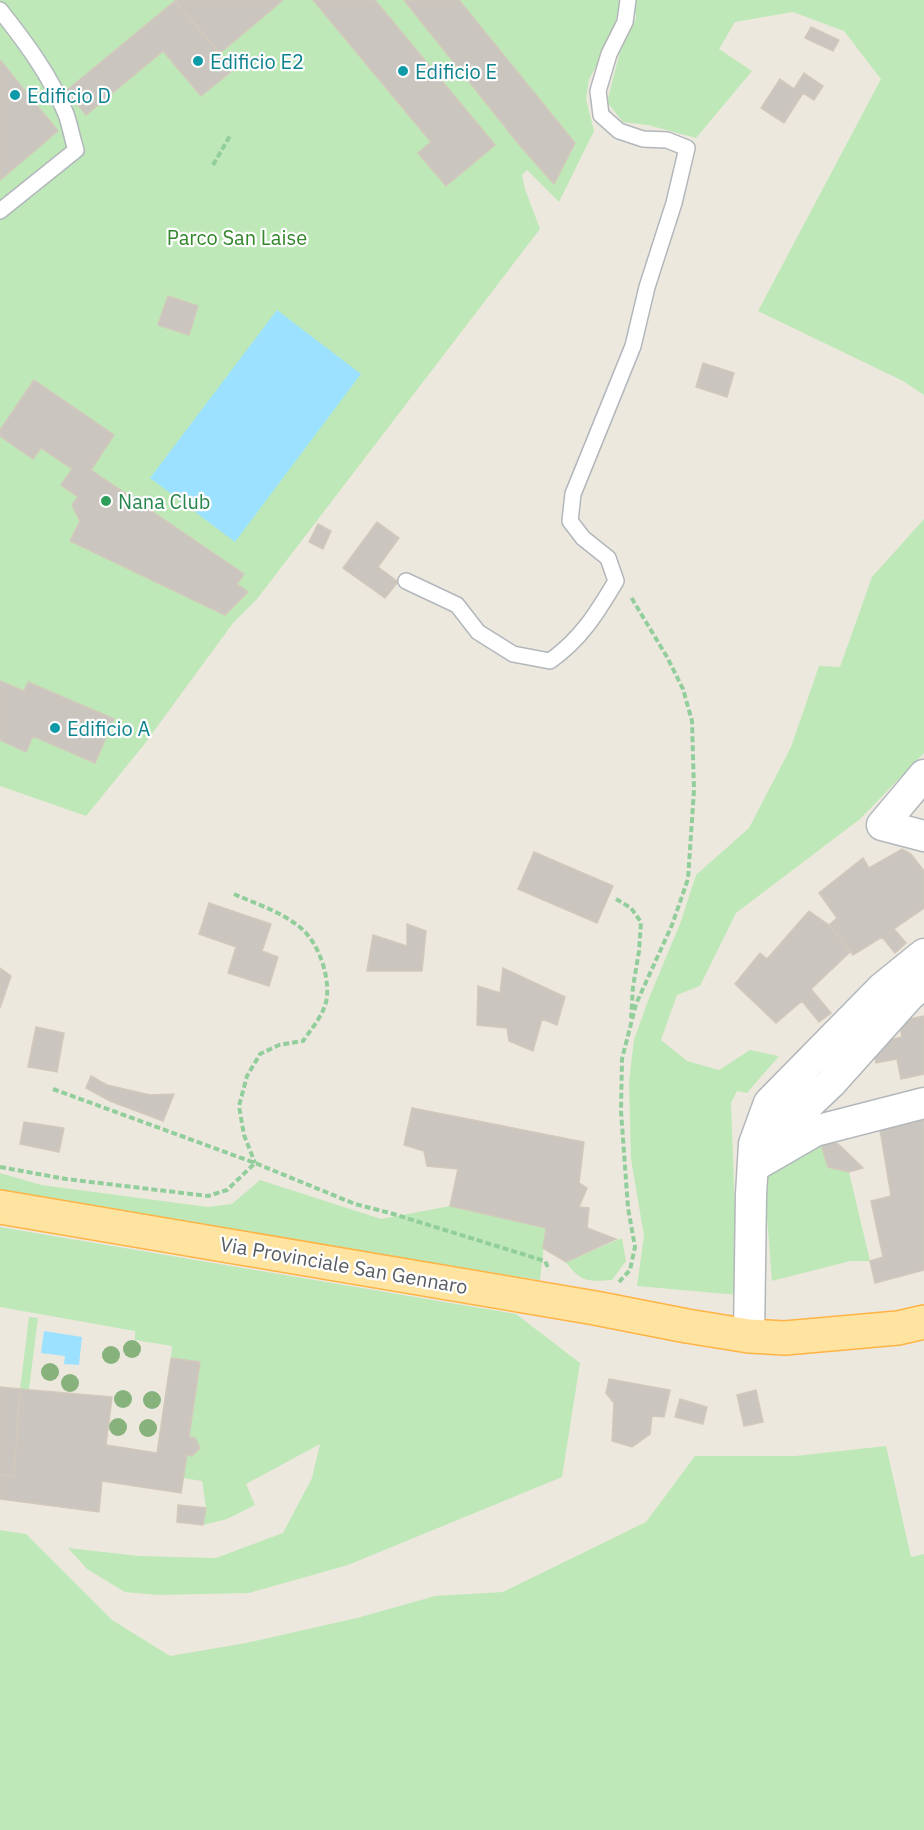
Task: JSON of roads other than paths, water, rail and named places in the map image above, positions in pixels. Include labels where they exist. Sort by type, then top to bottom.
[{"type":"main road","name":"Via Provinciale San Gennaro","points":[[0,1207],[580,1305],[749,1336],[785,1338],[898,1328],[924,1322]]},
{"type":"street","points":[[924,775],[882,825],[924,836]]},
{"type":"street","points":[[749,1336],[753,1156],[769,1103],[785,1084],[882,988],[924,954]]},
{"type":"street","points":[[753,1156],[831,1083],[910,995],[924,984]]},
{"type":"street","points":[[753,1156],[784,1147],[815,1131],[924,1103]]},
{"type":"lane","points":[[406,580],[457,605],[478,632],[513,654],[550,660],[566,649],[595,617],[616,581],[608,558],[583,538],[570,521],[573,494],[633,346],[647,287],[674,203],[687,148],[667,140],[643,139],[619,131],[601,115],[598,91],[609,54],[625,22],[628,0]]},
{"type":"lane","points":[[0,10],[31,50],[52,85],[66,116],[76,150],[0,211]]},
{"type":"water","points":[[277,310],[361,374],[235,542],[150,478]]},
{"type":"water","points":[[44,1331],[82,1337],[79,1365],[64,1364],[65,1356],[41,1353]]},
{"type":"place","name":"Edificio E2","points":[[198,61]]},
{"type":"place","name":"Edificio E","points":[[403,71]]},
{"type":"place","name":"Edificio D","points":[[15,95]]},
{"type":"place","name":"Nana Club","points":[[106,501]]},
{"type":"place","name":"Edificio A","points":[[55,728]]},
{"type":"park label","name":"Parco San Laise","points":[[237,237]]}]
